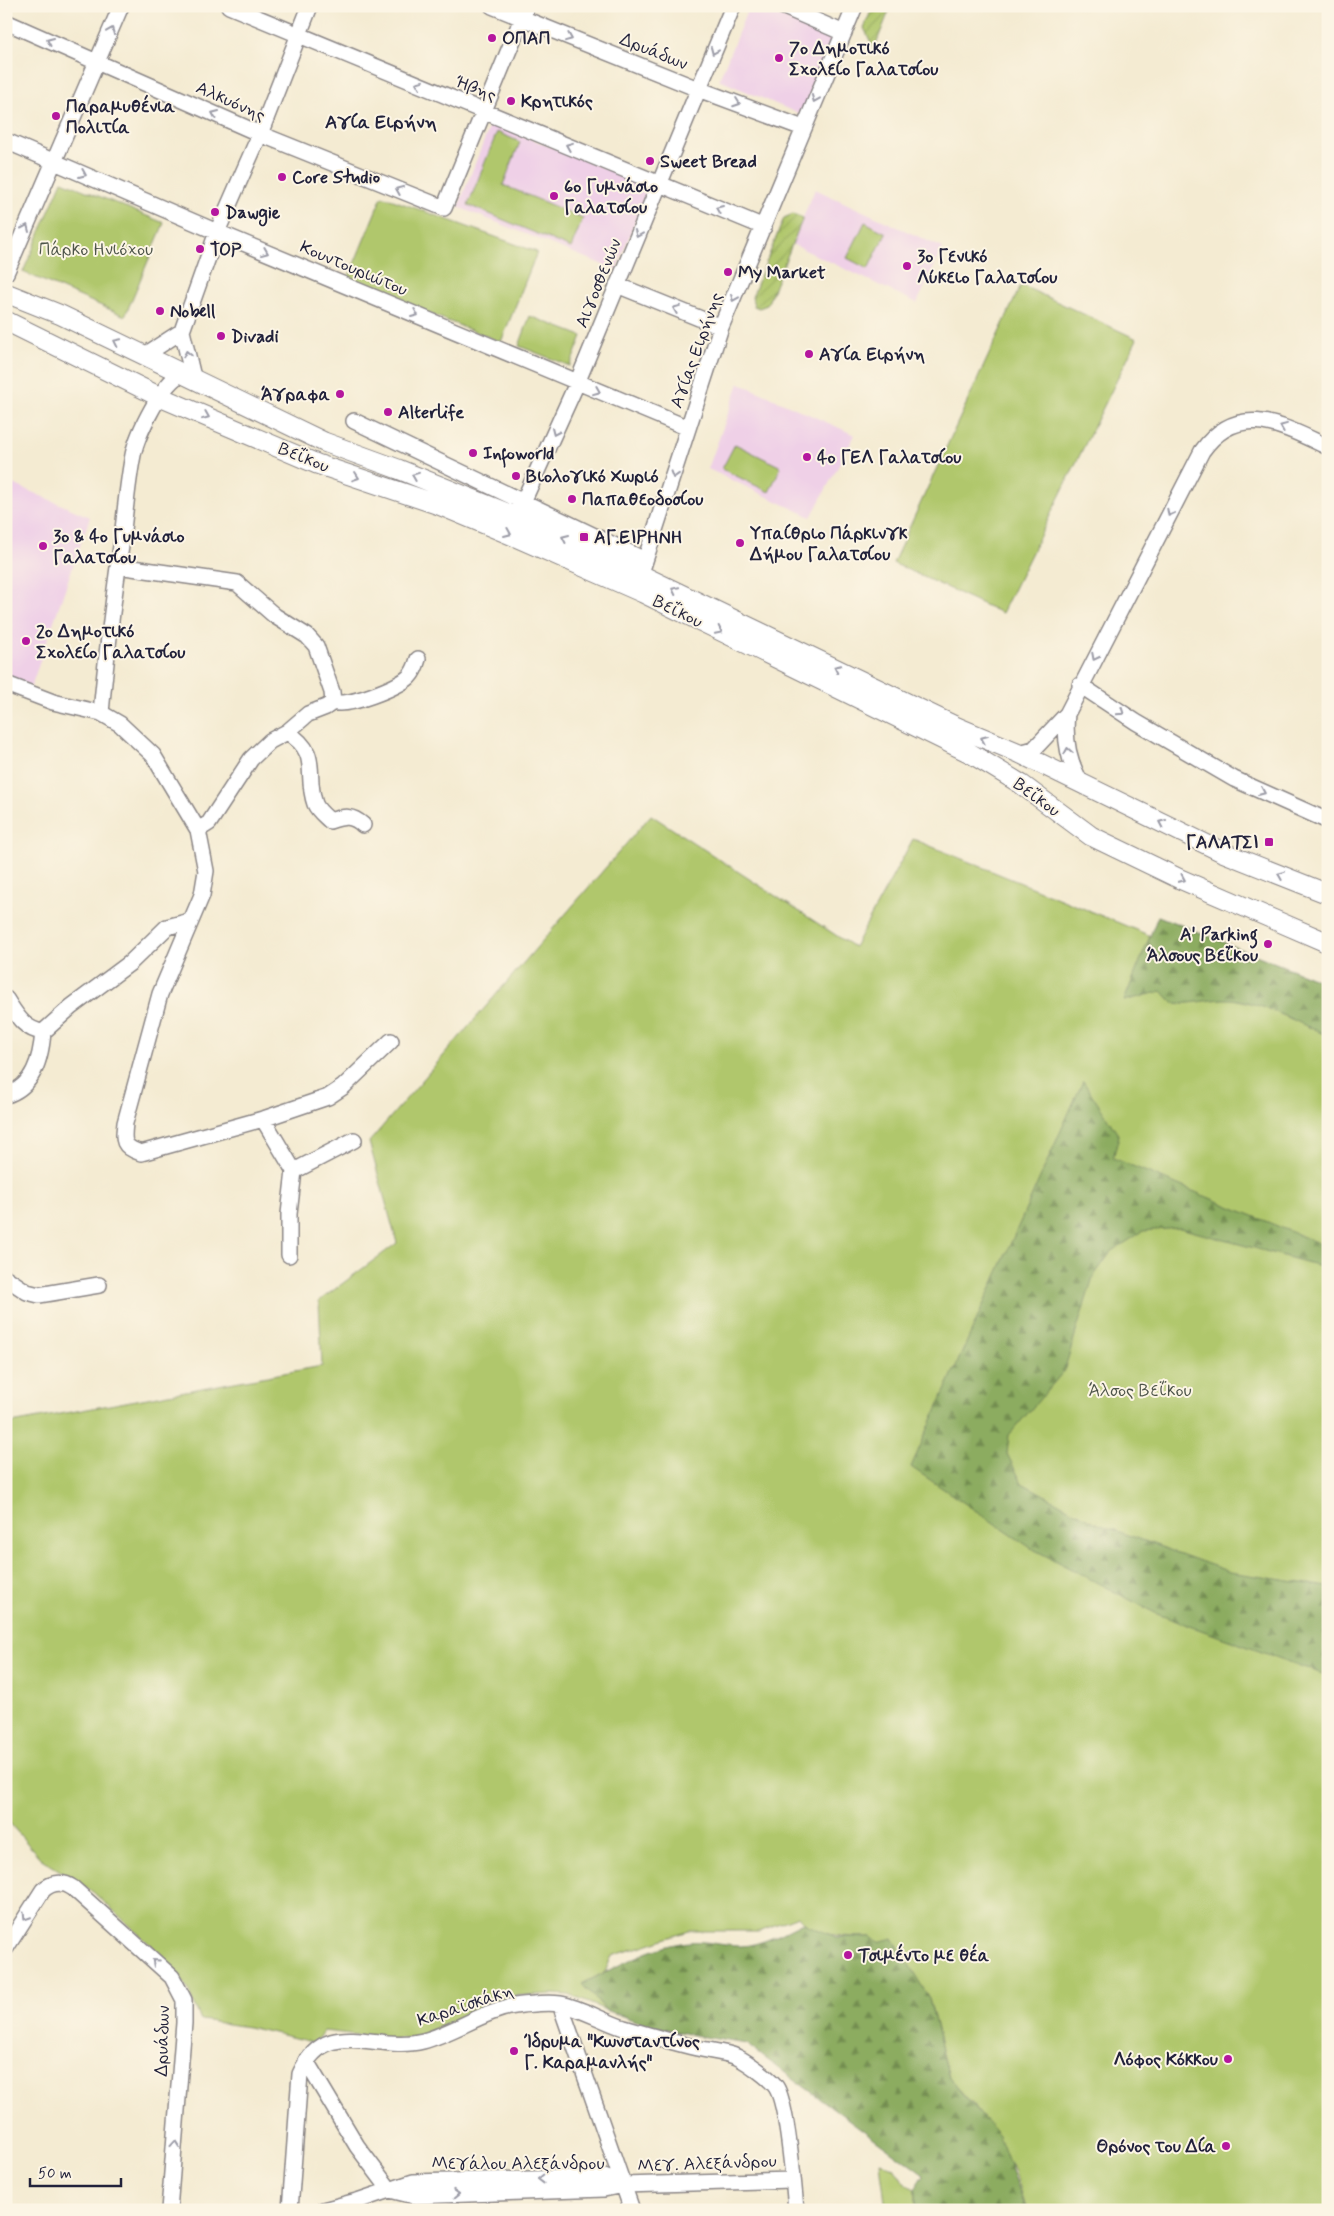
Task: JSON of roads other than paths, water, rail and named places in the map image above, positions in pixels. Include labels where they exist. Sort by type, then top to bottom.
[{"type":"main road","name":"Βεΐκου","points":[[6,293],[61,315],[324,442],[398,469],[518,508],[643,566],[957,727],[1019,754],[1222,852],[1328,894]]},
{"type":"main road","name":"Βεΐκου","points":[[6,321],[160,397],[317,464],[439,505],[643,593],[984,760],[1021,784],[1090,836],[1180,879],[1328,943]]},
{"type":"street","points":[[6,273],[121,6]]},
{"type":"street","name":"Ήβης","points":[[229,6],[764,228]]},
{"type":"street","points":[[101,713],[133,454],[142,428],[160,397],[174,378],[188,375],[182,331],[217,232],[260,134],[310,6]]},
{"type":"street","name":"Δρυάδων","points":[[492,6],[525,13],[698,89],[803,128]]},
{"type":"street","name":"Αιγοσθενών","points":[[518,508],[577,383],[733,6]]},
{"type":"street","points":[[782,6],[844,33]]},
{"type":"street","name":"Αγίας Ειρήνης","points":[[643,566],[722,328],[855,6]]},
{"type":"street","points":[[484,111],[525,13]]},
{"type":"street","name":"Αλκυόνης","points":[[6,22],[260,134],[444,208],[484,111]]},
{"type":"street","name":"Κουντουριώτου","points":[[6,141],[217,232],[688,428]]},
{"type":"street","points":[[617,285],[722,328]]},
{"type":"street","points":[[144,356],[182,331]]},
{"type":"street","points":[[354,421],[518,508]]},
{"type":"street","points":[[1019,754],[1034,749],[1067,714],[1080,685],[1202,451],[1215,434],[1241,423],[1269,422],[1328,447]]},
{"type":"street","points":[[118,566],[237,583],[275,616],[307,636],[316,646],[332,692],[333,702]]},
{"type":"street","points":[[333,702],[337,704],[358,701],[404,681],[411,675],[418,659]]},
{"type":"street","points":[[6,684],[53,702],[101,713],[120,724],[153,756],[198,830],[206,871],[202,894],[160,994],[125,1124],[123,1137],[129,1150],[141,1153],[263,1119],[328,1097],[343,1087],[391,1041]]},
{"type":"street","points":[[1080,685],[1136,722],[1225,774],[1328,821]]},
{"type":"street","points":[[198,830],[209,823],[251,759],[270,741],[287,732],[308,714],[333,702]]},
{"type":"street","points":[[1067,714],[1067,751],[1070,763],[1082,785]]},
{"type":"street","points":[[287,732],[300,740],[308,752],[316,804],[322,814],[330,821],[349,816],[355,818],[363,825]]},
{"type":"street","points":[[6,1095],[19,1091],[32,1076],[42,1046],[43,1032],[71,1006],[130,962],[167,927],[190,921]]},
{"type":"street","points":[[6,999],[22,1022],[32,1030],[43,1032]]},
{"type":"street","points":[[263,1119],[294,1171],[289,1214],[289,1255]]},
{"type":"street","points":[[294,1171],[354,1140]]},
{"type":"street","points":[[6,1278],[26,1292],[39,1295],[99,1285]]},
{"type":"street","name":"Δρυάδων","points":[[6,1948],[46,1888],[60,1883],[73,1888],[172,1977],[184,2000],[184,2023],[169,2210]]},
{"type":"street","name":"Καραϊσκάκη","points":[[306,2061],[314,2051],[326,2043],[336,2040],[348,2038],[392,2045],[423,2041],[496,2011],[513,2006],[547,2003],[560,2004],[621,2027],[737,2057],[770,2080],[781,2096],[793,2180]]},
{"type":"street","points":[[560,2004],[632,2210]]},
{"type":"street","points":[[306,2061],[357,2146],[390,2190],[358,2202],[323,2210]]},
{"type":"street","points":[[290,2210],[300,2074],[306,2061]]},
{"type":"street","points":[[793,2180],[796,2210]]},
{"type":"street","name":"Μεγ. Αλεξάνδρου","points":[[623,2185],[793,2180]]},
{"type":"street","name":"Μεγάλου Αλεξάνδρου","points":[[390,2190],[414,2196],[604,2189],[623,2185]]},
{"type":"place","name":"ΟΠΑΠ","points":[[492,38]]},
{"type":"place","name":"7ο Δημοτικό Σχολείο Γαλατσίου","points":[[779,58]]},
{"type":"place","name":"Κρητικός","points":[[511,101]]},
{"type":"place","name":"Παραμυθένια Πολιτία","points":[[56,116]]},
{"type":"place","name":"Sweet Bread","points":[[650,161]]},
{"type":"place","name":"Core Studio","points":[[282,177]]},
{"type":"place","name":"6ο Γυμνάσιο Γαλατσίου","points":[[554,196]]},
{"type":"place","name":"Dawgie","points":[[215,212]]},
{"type":"place","name":"TOP","points":[[200,249]]},
{"type":"place","name":"3ο Γενικό Λύκειο Γαλατσίου","points":[[907,266]]},
{"type":"place","name":"My Market","points":[[728,272]]},
{"type":"place","name":"Nobell","points":[[160,311]]},
{"type":"place","name":"Divadi","points":[[221,336]]},
{"type":"place","name":"Αγία Ειρήνη","points":[[809,354]]},
{"type":"place","name":"Άγραφα","points":[[340,394]]},
{"type":"place","name":"Alterlife","points":[[388,412]]},
{"type":"place","name":"Infoworld","points":[[473,453]]},
{"type":"place","name":"4ο ΓΕΛ Γαλατσίου","points":[[807,457]]},
{"type":"place","name":"Βιολογικό Χωριό","points":[[516,476]]},
{"type":"place","name":"Παπαθεοδοσίου","points":[[572,499]]},
{"type":"place","name":"ΑΓ.ΕΙΡΗΝΗ","points":[[584,537]]},
{"type":"place","name":"Υπαίθριο Πάρκινγκ Δήμου Γαλατσίου","points":[[740,543]]},
{"type":"place","name":"3ο & 4ο Γυμνάσιο Γαλατσίου","points":[[43,546]]},
{"type":"place","name":"2ο Δημοτικό Σχολείο Γαλατσίου","points":[[26,641]]},
{"type":"place","name":"ΓΑΛΑΤΣΙ","points":[[1269,842]]},
{"type":"place","name":"Α' Parking Άλσους Βεΐκου","points":[[1268,944]]},
{"type":"place","name":"Τσιμέντο με θέα","points":[[848,1955]]},
{"type":"place","name":"Ίδρυμα \"Κωνσταντίνος Γ. Καραμανλής\"","points":[[514,2051]]},
{"type":"place","name":"Λόφος Κόκκου","points":[[1228,2059]]},
{"type":"place","name":"Θρόνος του Δία","points":[[1226,2146]]},
{"type":"district","name":"Αγία Ειρήνη","points":[[381,121]]},
{"type":"park label","name":"Πάρκο Ηνιόχου","points":[[96,249]]},
{"type":"park label","name":"Άλσος Βεΐκου","points":[[1140,1390]]}]
